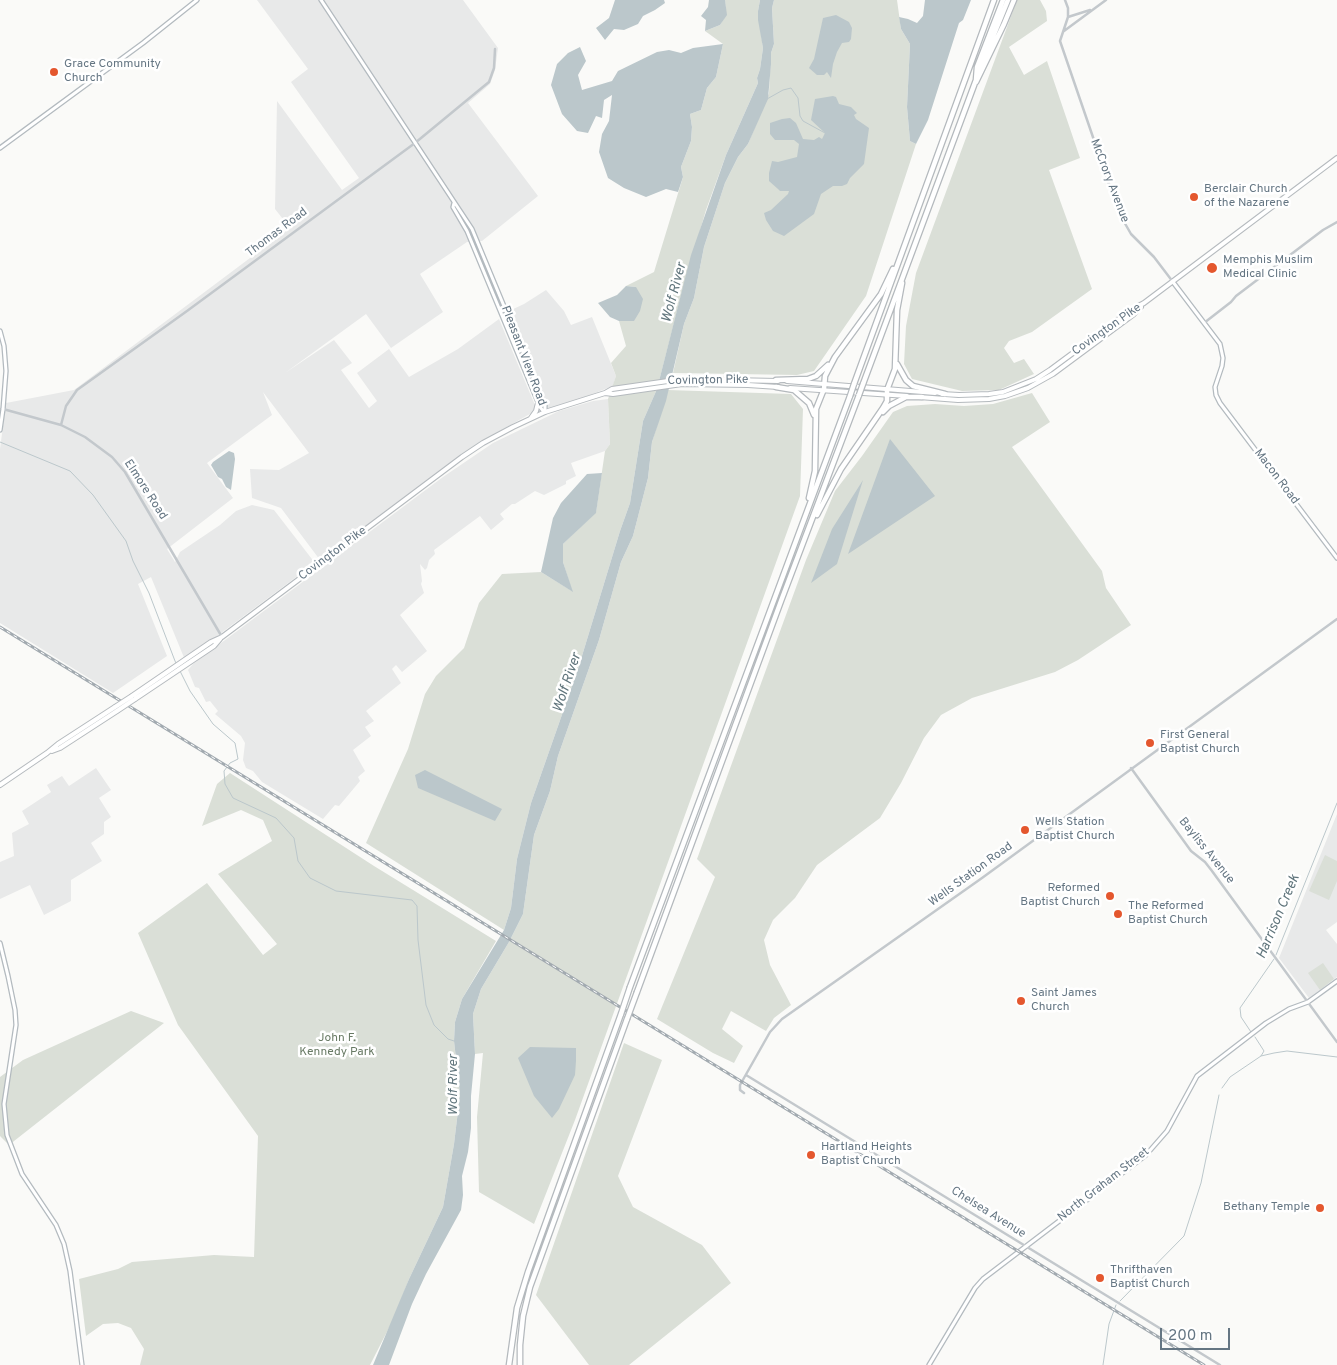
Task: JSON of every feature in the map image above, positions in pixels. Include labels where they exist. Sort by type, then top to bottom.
[{"type":"highway","points":[[510,1365],[517,1308],[528,1272],[620,1014],[850,396],[994,0]]},
{"type":"highway","points":[[977,75],[977,67],[1003,0]]},
{"type":"highway","points":[[520,1364],[523,1316],[530,1287],[908,258],[977,75],[1008,0]]},
{"type":"highway","points":[[973,87],[986,64],[1014,0]]},
{"type":"highway","points":[[776,380],[808,379],[823,371],[881,294],[905,243]]},
{"type":"highway","points":[[802,547],[838,475],[887,401],[887,392],[896,362],[898,304],[908,258]]},
{"type":"highway","points":[[805,517],[815,472],[816,408],[824,387],[824,376],[835,357]]},
{"type":"highway","points":[[896,362],[901,373],[913,386],[945,394]]},
{"type":"highway","points":[[776,387],[794,390],[802,396],[809,403],[815,422]]},
{"type":"highway","points":[[875,420],[897,401],[906,398],[922,397]]},
{"type":"main road","points":[[0,148],[146,41],[197,0]]},
{"type":"main road","name":"Pleasant View Road","points":[[320,0],[472,229],[545,405],[545,412]]},
{"type":"main road","points":[[1144,303],[1337,158]]},
{"type":"main road","name":"Pleasant View Road","points":[[454,203],[453,207],[467,231],[538,402],[545,412]]},
{"type":"main road","name":"McCrory Avenue","points":[[1173,282],[1220,344],[1222,366],[1216,380],[1216,395]]},
{"type":"main road","points":[[493,292],[498,291]]},
{"type":"main road","name":"Covington Pike","points":[[0,785],[48,753],[60,748],[190,659],[483,443],[545,412],[612,391],[718,382],[776,380],[824,387],[887,392],[989,394],[1003,392],[1026,384],[1050,370],[1131,310],[1144,303]]},
{"type":"main road","name":"Covington Pike","points":[[887,392],[958,400],[989,399],[1028,388],[1053,374],[1134,314],[1144,303]]},
{"type":"main road","points":[[0,331],[4,346],[6,371],[0,430]]},
{"type":"main road","points":[[530,383],[535,381]]},
{"type":"main road","name":"Covington Pike","points":[[718,382],[776,387],[824,387]]},
{"type":"main road","name":"Macon Road","points":[[1216,395],[1337,558]]},
{"type":"main road","points":[[529,419],[536,411],[538,402]]},
{"type":"main road","points":[[0,943],[15,1010],[16,1025],[4,1104],[7,1135],[22,1174],[56,1225],[64,1244],[70,1272],[82,1365]]},
{"type":"main road","name":"North Graham Street","points":[[929,1365],[975,1288],[989,1273],[1146,1155],[1167,1131],[1192,1083],[1204,1070],[1278,1015],[1308,1002],[1337,981]]},
{"type":"street","points":[[1065,0],[1068,8],[1068,17],[1094,9]]},
{"type":"street","points":[[1062,32],[1106,0]]},
{"type":"street","name":"McCrory Avenue","points":[[1068,17],[1060,41],[1119,213],[1131,234],[1154,257],[1173,282]]},
{"type":"street","name":"Thomas Road","points":[[61,425],[66,406],[77,390],[415,143],[489,82],[494,68],[495,49]]},
{"type":"street","points":[[1204,323],[1236,296],[1323,230],[1337,222]]},
{"type":"street","name":"Elmore Road","points":[[3,409],[61,425],[97,445],[112,457],[126,472],[222,636]]},
{"type":"street","name":"Wells Station Road","points":[[744,1094],[740,1087],[746,1075],[772,1029],[785,1016],[944,905],[1337,619]]},
{"type":"street","name":"Bayliss Avenue","points":[[1131,768],[1191,851],[1205,862],[1337,1042]]},
{"type":"street","name":"Chelsea Avenue","points":[[746,1075],[1220,1365]]},
{"type":"shaded area","points":[[257,0],[463,0],[498,48],[495,70],[490,84],[468,103],[538,196],[482,241],[467,242],[420,274],[443,312],[391,348],[366,314],[285,373],[334,340],[352,363],[341,370],[369,408],[377,401],[357,373],[389,349],[409,377],[458,349],[499,319],[537,410],[491,436],[320,560],[281,508],[252,498],[250,469],[279,470],[309,453],[263,392],[272,415],[207,463],[233,498],[167,549],[175,562],[180,552],[220,525],[236,511],[252,505],[274,510],[315,563],[185,660],[151,577],[138,584],[167,656],[113,693],[0,623],[0,449],[6,403],[74,390],[290,228],[275,209],[277,101],[342,190],[359,178],[291,82],[308,69]]},
{"type":"shaded area","points":[[615,0],[664,0],[665,3],[643,16],[638,24],[624,30],[614,29],[605,40],[596,28],[609,18]]},
{"type":"shaded area","points":[[709,0],[725,0],[727,15],[720,25],[705,31],[706,20],[701,16],[708,7]]},
{"type":"shaded area","points":[[760,0],[774,0],[772,8],[774,44],[771,53],[768,99],[748,144],[738,157],[725,183],[704,247],[694,298],[684,324],[666,401],[652,442],[648,478],[633,536],[621,562],[599,640],[558,756],[550,791],[534,835],[523,914],[481,989],[473,1014],[475,1054],[471,1096],[471,1128],[462,1176],[463,1195],[461,1210],[412,1304],[389,1365],[373,1365],[409,1279],[443,1207],[454,1144],[460,1094],[454,1041],[455,1022],[462,999],[504,930],[511,908],[517,859],[531,803],[578,669],[630,503],[643,421],[657,389],[691,255],[726,155],[758,83],[757,78],[763,48],[758,20]]},
{"type":"shaded area","points":[[925,0],[971,0],[963,20],[959,23],[928,120],[916,144],[910,141],[907,107],[910,44],[901,29],[899,17],[917,23],[923,16]]},
{"type":"shaded area","points":[[836,15],[849,22],[852,28],[851,39],[849,42],[842,43],[837,52],[831,78],[827,72],[824,75],[817,75],[809,68],[814,59],[823,18]]},
{"type":"shaded area","points":[[723,44],[716,77],[707,88],[701,110],[690,114],[692,127],[691,141],[681,167],[683,177],[678,192],[666,189],[646,197],[624,188],[608,178],[599,152],[602,134],[609,121],[612,95],[604,100],[602,118],[596,116],[588,133],[577,131],[562,114],[551,85],[557,64],[568,53],[580,47],[586,61],[578,75],[582,90],[612,81],[618,71],[657,52],[669,50],[681,53],[693,48]]},
{"type":"shaded area","points":[[836,97],[839,104],[851,107],[857,113],[854,115],[856,119],[869,128],[864,164],[850,178],[847,184],[833,186],[821,194],[814,214],[784,236],[773,231],[764,213],[771,210],[789,191],[780,191],[769,181],[769,173],[772,161],[778,162],[797,157],[799,144],[794,140],[775,140],[770,134],[770,123],[790,118],[796,123],[803,139],[814,140],[819,137],[822,139],[825,133],[811,120],[815,99]]},
{"type":"shaded area","points":[[626,286],[636,287],[643,299],[640,311],[634,321],[619,321],[610,317],[598,303],[617,295]]},
{"type":"shaded area","points":[[546,290],[564,311],[571,325],[592,317],[616,376],[613,386],[549,411],[509,311]]},
{"type":"shaded area","points":[[608,399],[610,444],[605,451],[571,463],[576,476],[566,481],[566,484],[544,495],[535,491],[512,504],[500,514],[504,519],[491,530],[480,516],[434,550],[435,554],[429,560],[425,570],[420,564],[421,584],[424,593],[400,615],[427,651],[402,672],[396,665],[392,669],[401,683],[366,711],[374,721],[365,727],[371,736],[353,750],[365,771],[358,777],[360,781],[339,806],[335,805],[323,819],[262,782],[253,771],[246,768],[243,760],[245,743],[241,736],[215,714],[218,711],[210,701],[206,702],[199,688],[195,687],[188,670],[193,664],[443,477],[493,443],[559,411],[593,401]]},
{"type":"shaded area","points":[[890,439],[935,496],[848,554]]},
{"type":"shaded area","points":[[229,451],[234,453],[235,459],[231,490],[218,477],[211,465]]},
{"type":"shaded area","points":[[602,473],[596,513],[563,544],[563,562],[573,592],[541,572],[553,518],[561,503],[587,474]]},
{"type":"shaded area","points":[[863,480],[837,564],[811,583],[832,529]]},
{"type":"shaded area","points":[[96,768],[111,790],[99,798],[111,817],[104,822],[104,834],[91,843],[102,861],[71,880],[71,901],[44,915],[30,885],[0,899],[0,862],[14,856],[12,833],[29,824],[22,811],[51,792],[47,785],[62,776],[69,786]]},
{"type":"shaded area","points":[[425,770],[502,809],[495,821],[418,788],[415,775]]},
{"type":"shaded area","points":[[1337,814],[1337,922],[1326,930],[1337,944],[1337,977],[1309,998],[1279,958]]},
{"type":"shaded area","points":[[530,1047],[576,1048],[575,1075],[559,1109],[552,1118],[534,1096],[518,1058]]},
{"type":"green space","points":[[725,0],[760,0],[758,11],[763,48],[757,78],[758,83],[726,155],[706,210],[657,389],[643,421],[630,503],[578,669],[531,803],[517,859],[511,908],[504,930],[366,843],[408,749],[425,694],[436,676],[464,648],[479,603],[502,574],[541,572],[572,591],[563,562],[563,544],[596,512],[605,451],[610,444],[608,399],[616,376],[611,363],[626,346],[619,321],[634,321],[636,287],[626,286],[654,272],[683,177],[681,167],[691,141],[692,127],[690,114],[701,110],[707,88],[716,77],[723,44],[705,31],[720,25],[726,15]]},
{"type":"green space","points":[[774,0],[897,0],[901,29],[910,44],[907,107],[910,141],[916,144],[866,296],[814,371],[797,375],[673,373],[684,324],[694,298],[704,247],[725,183],[738,157],[748,144],[769,93],[771,53],[774,44],[772,8]]},
{"type":"green space","points":[[1017,0],[1040,0],[1046,11],[1047,21],[1009,47],[1024,75],[1047,61],[1080,158],[1049,170],[1092,289],[1032,332],[1009,341],[1004,348],[1014,363],[1024,359],[1034,374],[999,390],[962,391],[912,379],[904,364],[906,326],[916,273]]},
{"type":"green space","points":[[668,390],[791,394],[803,409],[800,496],[575,1120],[534,1224],[479,1192],[477,1117],[483,1053],[475,1054],[473,1014],[481,989],[523,914],[534,835],[550,791],[558,756],[599,640],[621,562],[633,536],[648,478],[652,442]]},
{"type":"green space","points":[[1032,393],[1050,422],[1012,447],[1102,571],[1106,588],[1131,625],[1078,660],[1055,672],[972,698],[941,715],[924,738],[901,783],[880,818],[817,865],[795,898],[773,920],[764,940],[770,965],[791,1005],[774,1018],[766,1031],[731,1011],[722,1029],[743,1046],[734,1063],[713,1053],[657,1019],[715,877],[697,859],[806,560],[835,491],[893,412],[907,406],[993,404]]},
{"type":"green space","name":"John F. Kennedy Park","points":[[230,773],[374,866],[496,941],[462,999],[455,1022],[454,1041],[460,1094],[454,1144],[443,1207],[409,1279],[394,1318],[370,1365],[140,1365],[144,1349],[131,1328],[118,1323],[103,1324],[86,1336],[79,1279],[118,1269],[132,1262],[214,1255],[254,1257],[258,1136],[178,1025],[138,933],[207,883],[263,955],[277,944],[218,874],[272,841],[263,820],[241,810],[202,826],[217,784]]},
{"type":"green space","points":[[1325,855],[1337,861],[1337,881],[1329,900],[1309,891]]},
{"type":"green space","points":[[1323,963],[1334,979],[1320,990],[1308,973]]},
{"type":"green space","points":[[131,1011],[164,1023],[9,1145],[0,1136],[0,1077],[23,1060]]},
{"type":"green space","points":[[624,1043],[662,1060],[618,1176],[633,1207],[702,1245],[731,1283],[629,1365],[589,1365],[536,1295]]},
{"type":"waterway","points":[[767,99],[783,90],[791,88],[798,98],[800,116],[803,121],[825,133]]},
{"type":"waterway","points":[[0,442],[70,471],[93,495],[126,541],[133,561],[149,593],[175,661],[190,691],[213,724],[235,743],[238,759],[230,763],[224,771],[225,784],[233,798],[276,818],[294,838],[298,861],[310,878],[336,891],[412,900],[417,906],[418,940],[426,1005],[434,1025],[448,1039],[454,1041]]},
{"type":"waterway","name":"Harrison Creek","points":[[1276,955],[1337,803]]},
{"type":"waterway","name":"Harrison Creek","points":[[1251,1032],[1241,1017],[1240,1008],[1274,959]]},
{"type":"waterway","name":"Harrison Creek","points":[[1222,1088],[1230,1077],[1261,1056],[1264,1051],[1255,1037]]},
{"type":"waterway","points":[[1261,1056],[1287,1051],[1337,1057]]},
{"type":"waterway","name":"Harrison Creek","points":[[1120,1301],[1184,1236],[1201,1183],[1219,1095]]},
{"type":"waterway","name":"Harrison Creek","points":[[1103,1365],[1109,1324],[1116,1305]]},
{"type":"railway","points":[[0,627],[1204,1365]]},
{"type":"place","name":"Grace Community Church","points":[[54,72]]},
{"type":"place","name":"Berclair Church of the Nazarene","points":[[1194,197]]},
{"type":"place","name":"Memphis Muslim Medical Clinic","points":[[1212,268]]},
{"type":"place","name":"First General Baptist Church","points":[[1150,743]]},
{"type":"place","name":"Wells Station Baptist Church","points":[[1025,830]]},
{"type":"place","name":"Reformed Baptist Church","points":[[1110,896]]},
{"type":"place","name":"The Reformed Baptist Church","points":[[1118,914]]},
{"type":"place","name":"Saint James Church","points":[[1021,1001]]},
{"type":"place","name":"Hartland Heights Baptist Church","points":[[811,1155]]},
{"type":"place","name":"Bethany Temple","points":[[1320,1208]]},
{"type":"place","name":"Thrifthaven Baptist Church","points":[[1100,1278]]},
{"type":"water label","name":"Wolf River","points":[[675,293]]},
{"type":"water label","name":"Wolf River","points":[[568,683]]},
{"type":"water label","name":"Wolf River","points":[[454,1085]]}]
